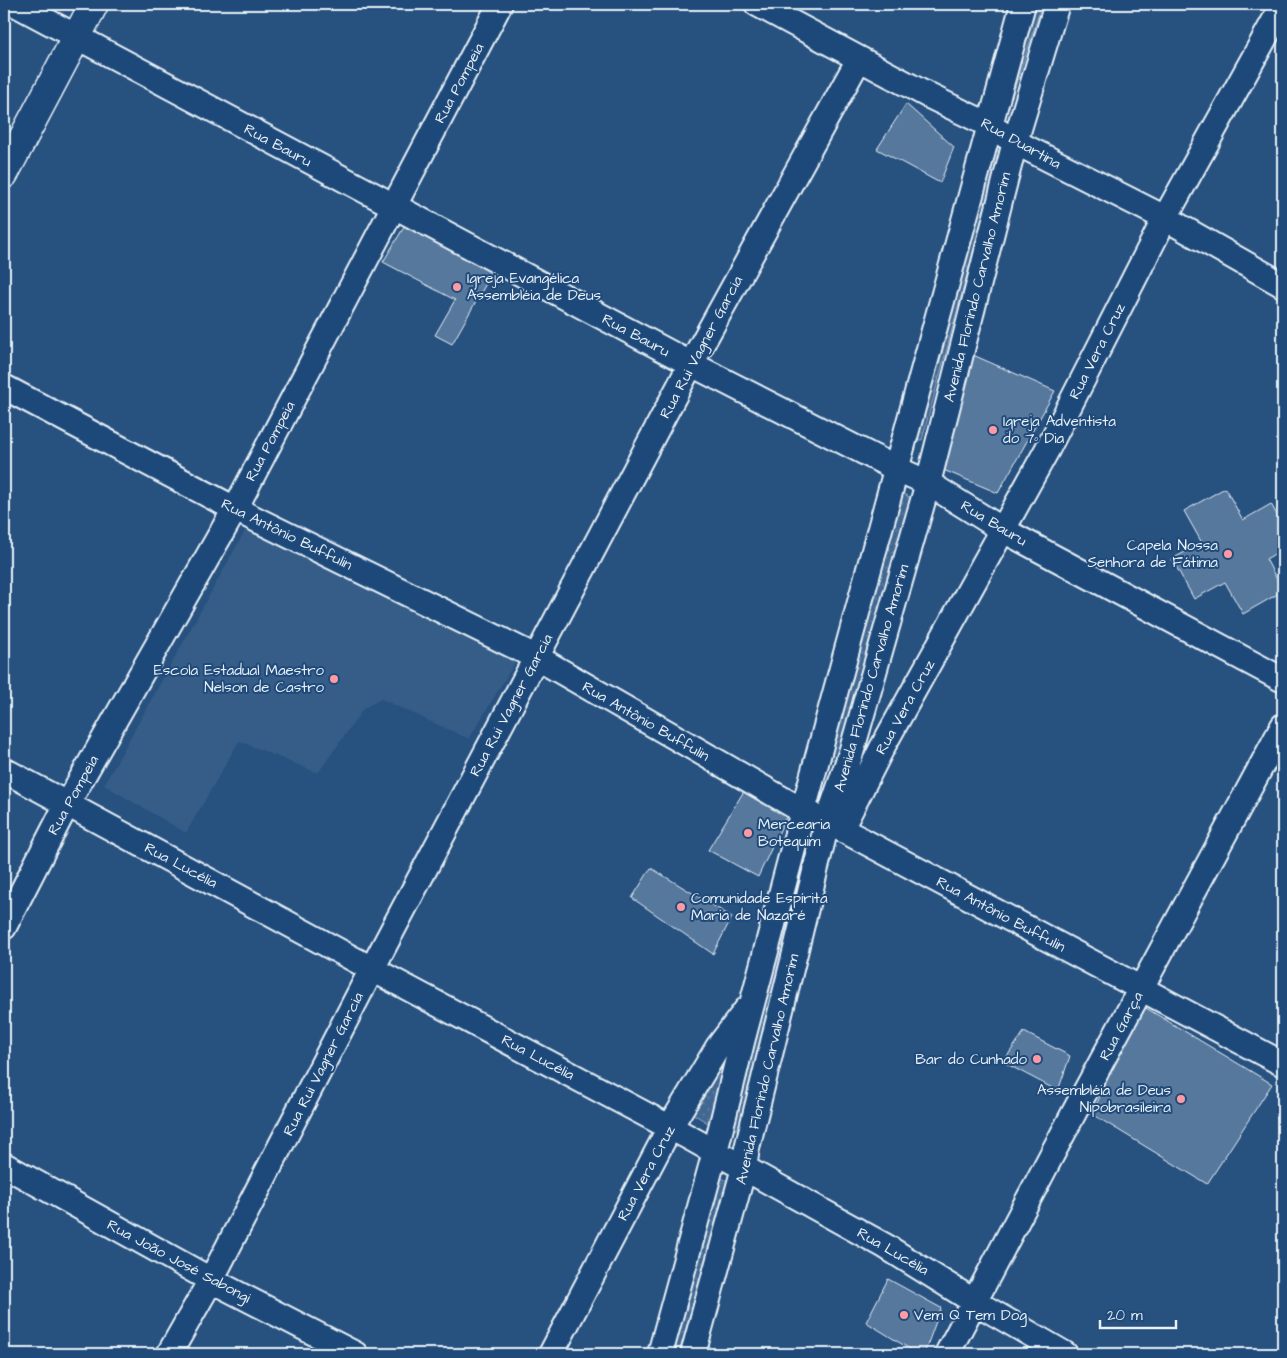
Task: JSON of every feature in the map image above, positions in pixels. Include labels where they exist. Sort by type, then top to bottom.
[{"type":"main road","points":[[4,174],[94,4]]},
{"type":"street","name":"Rua Bauru","points":[[14,4],[691,364],[928,483],[1003,530],[1283,680]]},
{"type":"street","name":"Rua Pompeia","points":[[4,927],[67,804],[235,508],[500,4]]},
{"type":"street","name":"Rua Duartina","points":[[757,4],[859,59],[989,125],[1015,142],[1165,218],[1283,285]]},
{"type":"street","name":"Avenida Florindo Carvalho Amorim","points":[[660,1354],[715,1152],[803,811],[1023,4]]},
{"type":"street","name":"Avenida Florindo Carvalho Amorim","points":[[693,1354],[834,826],[851,753],[928,483],[1015,142],[1056,4]]},
{"type":"street","name":"Rua Vera Cruz","points":[[834,826],[883,746],[1047,450],[1165,218],[1283,5]]},
{"type":"street","name":"Rua Rui Vagner Garcia","points":[[169,1354],[211,1280],[372,969],[691,364],[859,59]]},
{"type":"street","name":"Rua Antônio Buffulin","points":[[4,386],[235,508],[536,657],[803,811],[1283,1064]]},
{"type":"street","name":"Rua Garça","points":[[947,1354],[1283,726]]},
{"type":"street","name":"Rua Lucélia","points":[[4,770],[372,969],[670,1127],[885,1246],[975,1302],[1065,1354]]},
{"type":"street","name":"Rua Vera Cruz","points":[[551,1354],[670,1127],[718,1047],[753,1000]]},
{"type":"street","name":"Rua João José Sabongi","points":[[4,1165],[211,1280],[356,1354]]},
{"type":"shaded area","points":[[1029,4],[1042,4],[1012,97],[999,93]]},
{"type":"shaded area","points":[[994,146],[1000,153],[922,440],[911,439]]},
{"type":"shaded area","points":[[895,490],[912,498],[838,758],[820,763]]},
{"type":"shaded area","name":"Escola Estadual Maestro Nelson de Castro","points":[[246,529],[517,659],[469,739],[381,699],[364,708],[318,773],[239,741],[186,833],[104,785]]},
{"type":"shaded area","points":[[804,823],[819,829],[744,1132],[730,1128]]},
{"type":"shaded area","points":[[710,1061],[729,1071],[708,1123],[682,1107]]},
{"type":"shaded area","points":[[718,1176],[727,1181],[679,1354],[670,1354]]},
{"type":"building","points":[[906,104],[954,147],[940,183],[877,149]]},
{"type":"building","name":"Igreja Evangélica Assembléia de Deus","points":[[407,222],[492,273],[452,344],[435,335],[455,300],[383,262]]},
{"type":"building","name":"Igreja Adventista do 7º Dia","points":[[973,355],[1055,391],[998,493],[941,469]]},
{"type":"building","name":"Capela Nossa Senhora de Fátima","points":[[1225,488],[1243,520],[1271,504],[1283,526],[1283,549],[1266,559],[1283,591],[1243,614],[1225,582],[1194,599],[1172,559],[1202,543],[1184,511]]},
{"type":"building","name":"Mercearia Botequim","points":[[744,791],[787,815],[758,877],[708,850]]},
{"type":"building","name":"Comunidade Espírita Maria de Nazaré","points":[[651,868],[732,917],[713,954],[632,898]]},
{"type":"building","name":"Assembléia de Deus Nipobrasileira","points":[[1141,1005],[1272,1084],[1207,1184],[1092,1114]]},
{"type":"building","name":"Bar do Cunhado","points":[[1024,1032],[1070,1056],[1058,1091],[1003,1062]]},
{"type":"building","name":"Vem Q Tem Dog","points":[[888,1279],[941,1308],[924,1354],[918,1354],[866,1322]]},
{"type":"place","name":"Igreja Evangélica Assembléia de Deus","points":[[457,287]]},
{"type":"place","name":"Igreja Adventista do 7º Dia","points":[[993,430]]},
{"type":"place","name":"Capela Nossa Senhora de Fátima","points":[[1228,554]]},
{"type":"place","name":"Escola Estadual Maestro Nelson de Castro","points":[[334,679]]},
{"type":"place","name":"Mercearia Botequim","points":[[748,833]]},
{"type":"place","name":"Comunidade Espírita Maria de Nazaré","points":[[681,907]]},
{"type":"place","name":"Bar do Cunhado","points":[[1037,1059]]},
{"type":"place","name":"Assembléia de Deus Nipobrasileira","points":[[1181,1099]]},
{"type":"place","name":"Vem Q Tem Dog","points":[[904,1315]]}]
